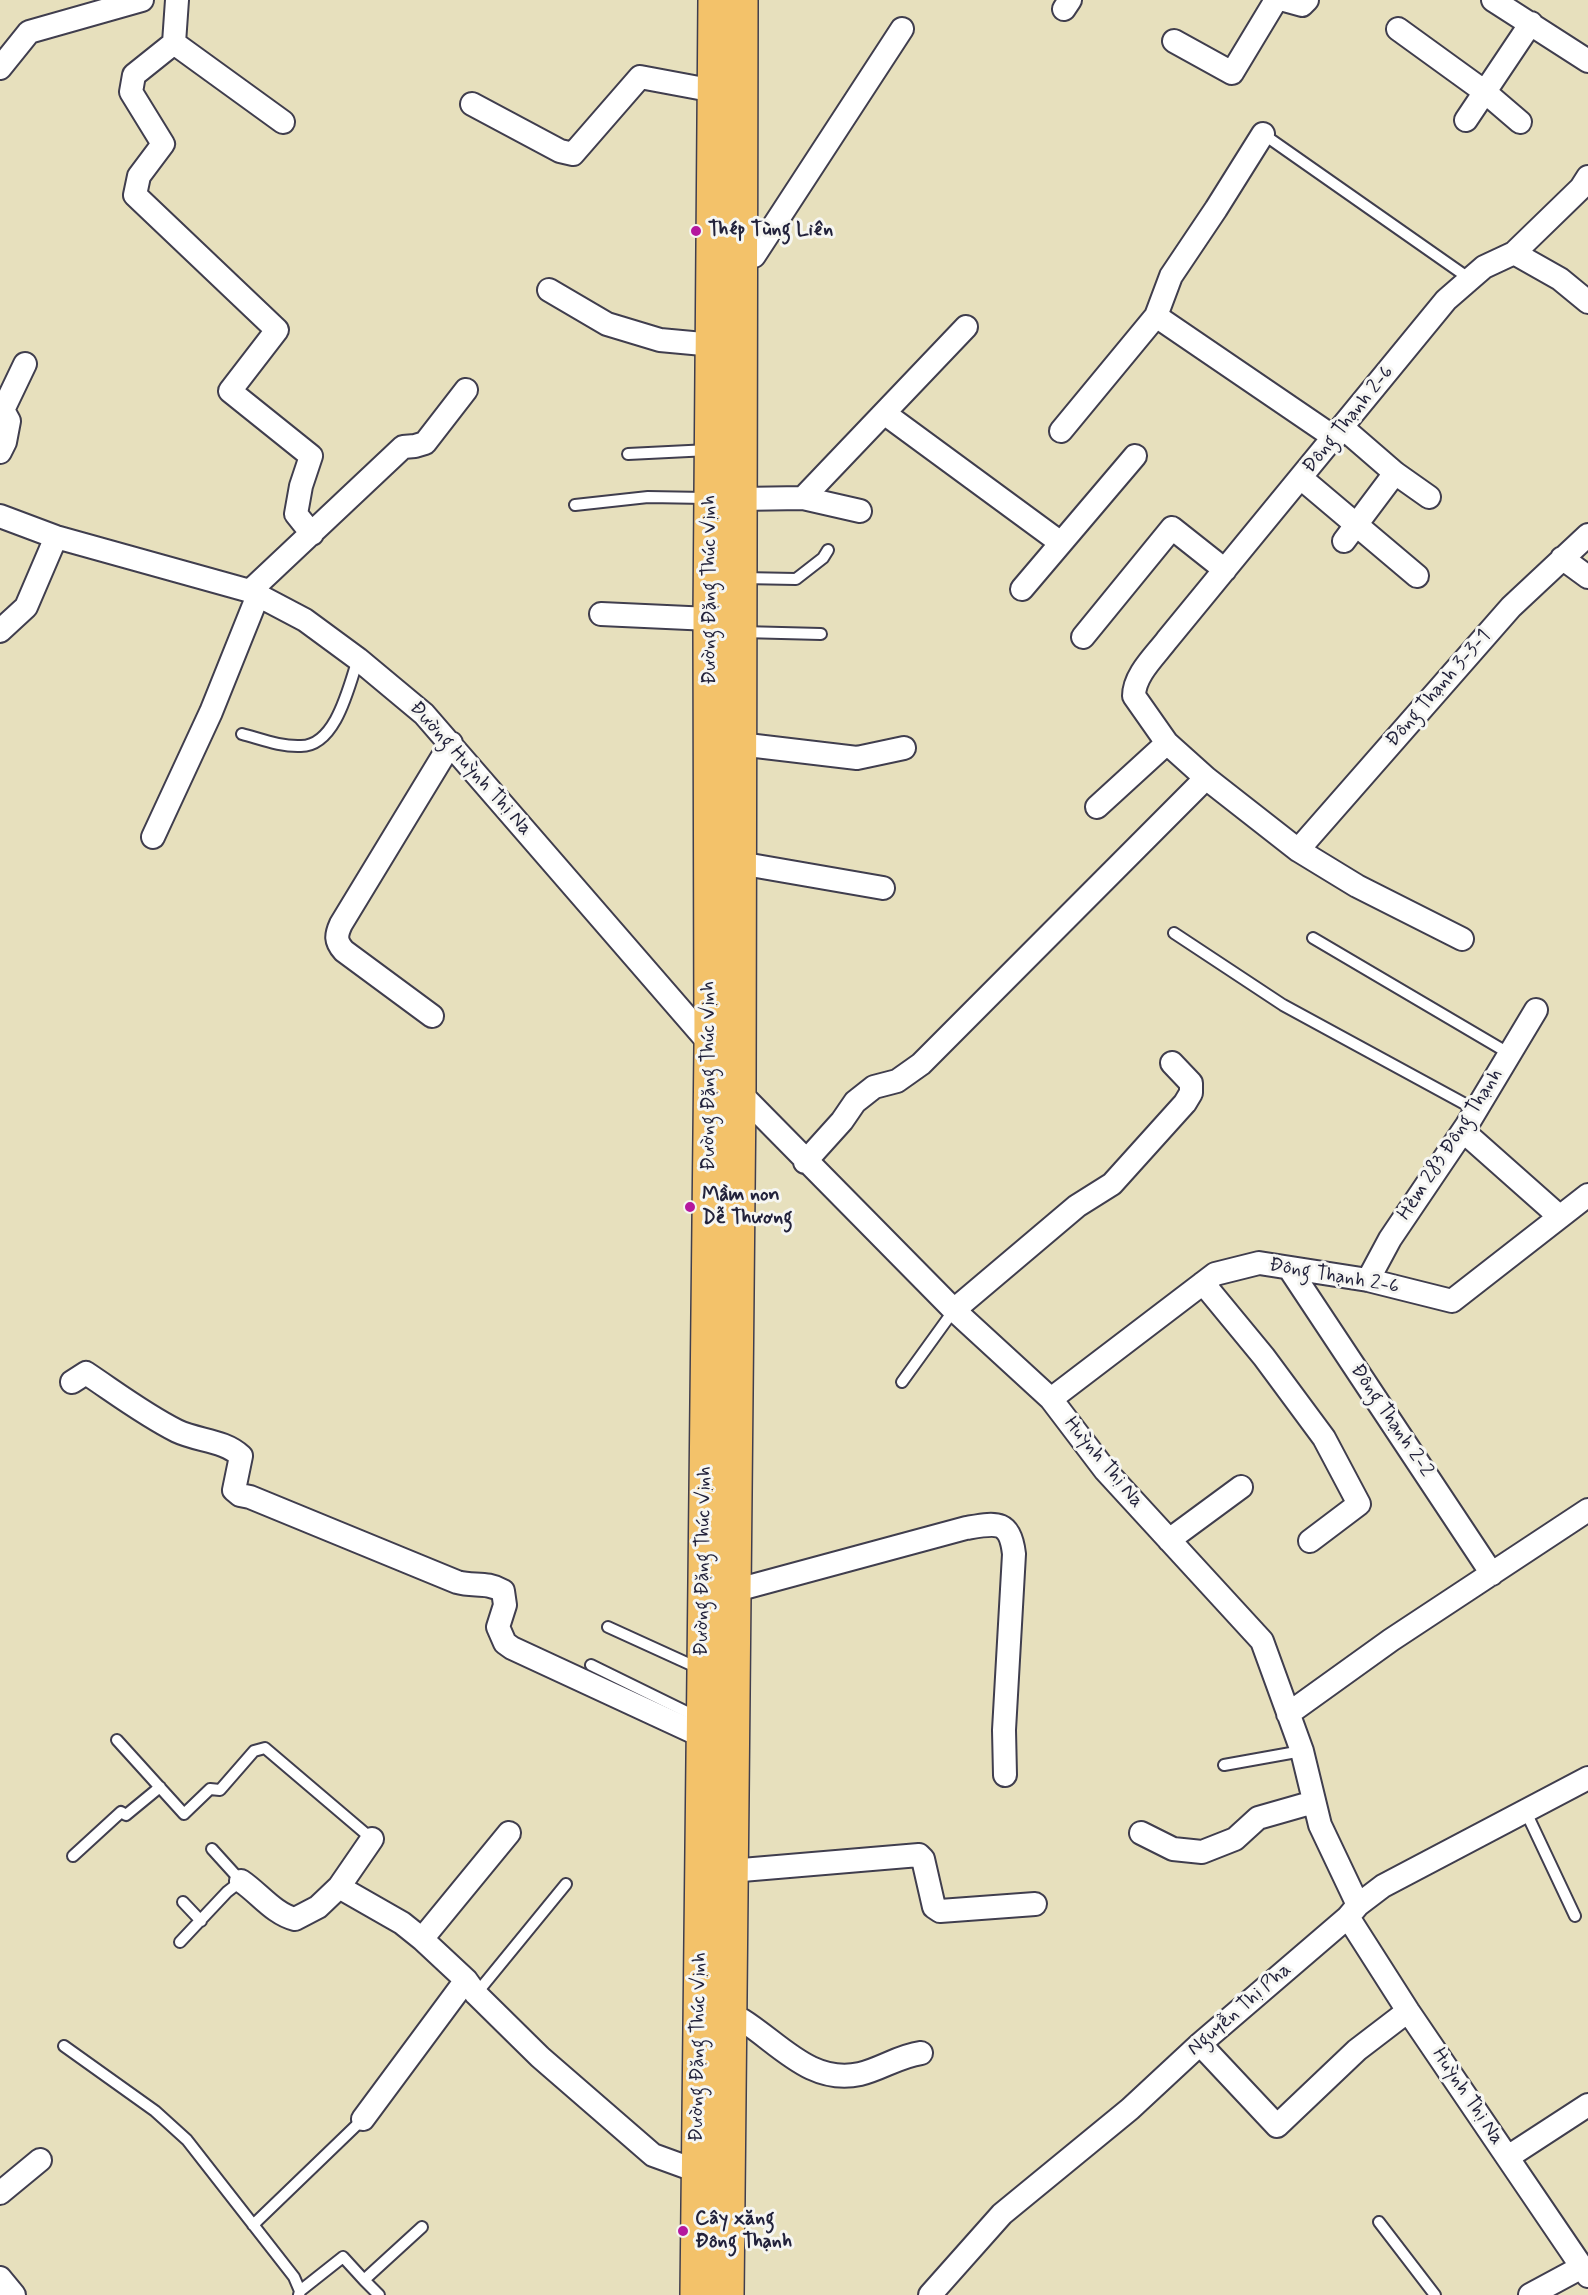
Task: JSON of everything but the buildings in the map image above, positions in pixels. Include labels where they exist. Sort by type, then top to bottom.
[{"type":"main road","name":"Đường Đặng Thúc Vịnh","points":[[715,0],[712,450],[726,499],[739,578],[725,626],[739,744],[739,1092],[727,2295]]},
{"type":"main road","name":"Đường Đặng Thúc Vịnh","points":[[697,2295],[711,1045],[725,626],[726,499],[742,258],[741,0]]},
{"type":"street","points":[[0,68],[29,32],[142,0]]},
{"type":"street","points":[[177,0],[174,44],[134,75],[132,92],[163,144],[139,176],[135,195],[277,330],[230,391],[311,456],[301,486],[296,514],[312,534]]},
{"type":"street","points":[[1174,41],[1232,73],[1276,0]]},
{"type":"street","points":[[1284,0],[1302,5],[1306,0]]},
{"type":"street","points":[[1494,0],[1588,61]]},
{"type":"street","points":[[1466,120],[1531,22]]},
{"type":"street","points":[[742,258],[754,256],[902,29]]},
{"type":"street","points":[[1398,29],[1485,92],[1520,122]]},
{"type":"street","points":[[174,44],[283,122]]},
{"type":"street","points":[[472,104],[560,151],[573,154],[640,77],[715,91]]},
{"type":"street","points":[[1060,431],[1155,316],[1171,276],[1263,134]]},
{"type":"street","name":"Đông Thạnh 2-6","points":[[1167,742],[1134,696],[1134,687],[1142,673],[1446,300],[1484,267],[1514,253],[1581,188],[1588,177]]},
{"type":"street","points":[[1514,253],[1560,279],[1588,302]]},
{"type":"street","points":[[549,290],[607,324],[660,340],[714,345]]},
{"type":"street","points":[[1155,316],[1339,433],[1429,497]]},
{"type":"street","points":[[803,498],[966,327]]},
{"type":"street","points":[[0,452],[5,442],[9,421],[3,410],[25,364]]},
{"type":"street","points":[[153,837],[211,712],[254,593],[403,447],[425,443],[466,390]]},
{"type":"street","points":[[884,413],[1061,543]]},
{"type":"street","points":[[1022,589],[1135,456]]},
{"type":"street","points":[[1350,532],[1395,473]]},
{"type":"street","points":[[1301,478],[1350,532],[1417,576]]},
{"type":"street","points":[[726,499],[803,498],[860,511]]},
{"type":"street","name":"Đường Huỳnh Thị Na","points":[[0,516],[56,537],[254,593],[305,620],[358,659],[424,714],[451,743],[711,1045]]},
{"type":"street","points":[[1083,637],[1172,528],[1225,570]]},
{"type":"street","name":"Đông Thạnh 3-3-1","points":[[1298,850],[1511,607],[1588,535]]},
{"type":"street","points":[[0,631],[26,607],[56,537]]},
{"type":"street","points":[[1562,558],[1588,577]]},
{"type":"street","points":[[601,614],[725,626]]},
{"type":"street","points":[[1096,807],[1167,742],[1206,778],[1298,850],[1357,886],[1462,939]]},
{"type":"street","points":[[432,1016],[344,951],[338,944],[337,934],[451,743]]},
{"type":"street","points":[[739,744],[856,758],[904,748]]},
{"type":"street","points":[[805,1162],[842,1121],[855,1102],[874,1087],[897,1080],[921,1064],[1206,778]]},
{"type":"street","points":[[739,863],[883,888]]},
{"type":"street","name":"Hẻm 283 Đông Thạnh","points":[[1368,1280],[1390,1239],[1463,1131],[1536,1010]]},
{"type":"street","points":[[954,1310],[1077,1206],[1112,1184],[1146,1148],[1191,1093],[1191,1083],[1172,1064]]},
{"type":"street","name":"Huỳnh Thị Na","points":[[739,1092],[805,1162],[954,1310],[1051,1399],[1105,1470],[1262,1641],[1302,1751],[1320,1825],[1353,1911],[1408,2012],[1585,2271]]},
{"type":"street","points":[[1463,1131],[1560,1217]]},
{"type":"street","name":"Đông Thạnh 2-6","points":[[1051,1399],[1215,1274],[1259,1263],[1368,1280],[1452,1301],[1588,1195]]},
{"type":"street","name":"Đông Thạnh 2-2","points":[[1289,1268],[1492,1574]]},
{"type":"street","points":[[1203,1283],[1264,1357],[1324,1438],[1359,1504],[1310,1541]]},
{"type":"street","points":[[72,1382],[86,1373],[178,1431],[232,1448],[241,1456],[234,1490],[240,1495],[250,1497],[457,1582],[481,1583],[503,1591],[506,1598],[498,1627],[505,1642],[512,1648],[702,1728]]},
{"type":"street","points":[[1168,1540],[1241,1487]]},
{"type":"street","points":[[1288,1714],[1391,1641],[1588,1510]]},
{"type":"street","points":[[733,1591],[966,1528],[991,1524],[1003,1527],[1012,1536],[1014,1554],[1004,1730],[1005,1775]]},
{"type":"street","name":"Nguyễn Thị Pha","points":[[930,2295],[1002,2214],[1130,2109],[1200,2043],[1383,1886],[1588,1778]]},
{"type":"street","points":[[1141,1833],[1173,1849],[1202,1852],[1235,1839],[1258,1818],[1314,1802]]},
{"type":"street","points":[[422,1940],[509,1833]]},
{"type":"street","points":[[242,1881],[283,1916],[295,1919],[318,1907],[339,1887],[372,1839]]},
{"type":"street","points":[[730,1871],[919,1855],[923,1859],[934,1907],[940,1911],[1035,1904]]},
{"type":"street","points":[[339,1887],[402,1923],[422,1940],[540,2057],[653,2155],[697,2171]]},
{"type":"street","points":[[363,2119],[471,1987]]},
{"type":"street","points":[[1200,2043],[1277,2126],[1358,2050],[1408,2012]]},
{"type":"street","points":[[729,2021],[742,2020],[779,2049],[806,2066],[833,2076],[860,2074],[909,2054],[921,2053]]},
{"type":"street","points":[[1508,2157],[1588,2105]]},
{"type":"street","points":[[0,2193],[40,2160]]},
{"type":"street","points":[[1530,2295],[1585,2271]]},
{"type":"street","points":[[0,2278],[14,2295]]},
{"type":"lane","points":[[1263,134],[1470,279]]},
{"type":"lane","points":[[628,454],[712,450]]},
{"type":"lane","points":[[575,505],[648,496],[726,499]]},
{"type":"lane","points":[[739,578],[796,579],[823,558],[828,550]]},
{"type":"lane","points":[[725,626],[821,634]]},
{"type":"lane","points":[[242,734],[283,745],[303,747],[318,741],[336,721],[358,659]]},
{"type":"lane","points":[[1174,933],[1283,1005],[1476,1110]]},
{"type":"lane","points":[[1313,938],[1510,1054]]},
{"type":"lane","points":[[902,1382],[954,1310]]},
{"type":"lane","points":[[609,1627],[703,1670]]},
{"type":"lane","points":[[591,1665],[702,1728]]},
{"type":"lane","points":[[117,1740],[184,1814],[210,1789],[220,1790],[254,1751],[265,1748],[372,1839]]},
{"type":"lane","points":[[1224,1765],[1302,1751]]},
{"type":"lane","points":[[73,1856],[121,1812],[126,1815],[160,1787]]},
{"type":"lane","points":[[1525,1810],[1575,1916]]},
{"type":"lane","points":[[180,1942],[227,1892],[242,1881],[212,1849]]},
{"type":"lane","points":[[471,1987],[566,1884]]},
{"type":"lane","points":[[183,1902],[201,1921]]},
{"type":"lane","points":[[64,2046],[155,2111],[187,2140],[294,2277],[300,2293],[343,2257],[379,2295]]},
{"type":"lane","points":[[253,2225],[363,2119]]},
{"type":"lane","points":[[1379,2222],[1435,2295]]},
{"type":"lane","points":[[364,2280],[422,2227]]},
{"type":"place","name":"Thép Tùng Liên","points":[[696,231]]},
{"type":"place","name":"Mầm non Dễ Thương","points":[[690,1207]]},
{"type":"place","name":"Cây xăng Đông Thạnh","points":[[683,2231]]}]
